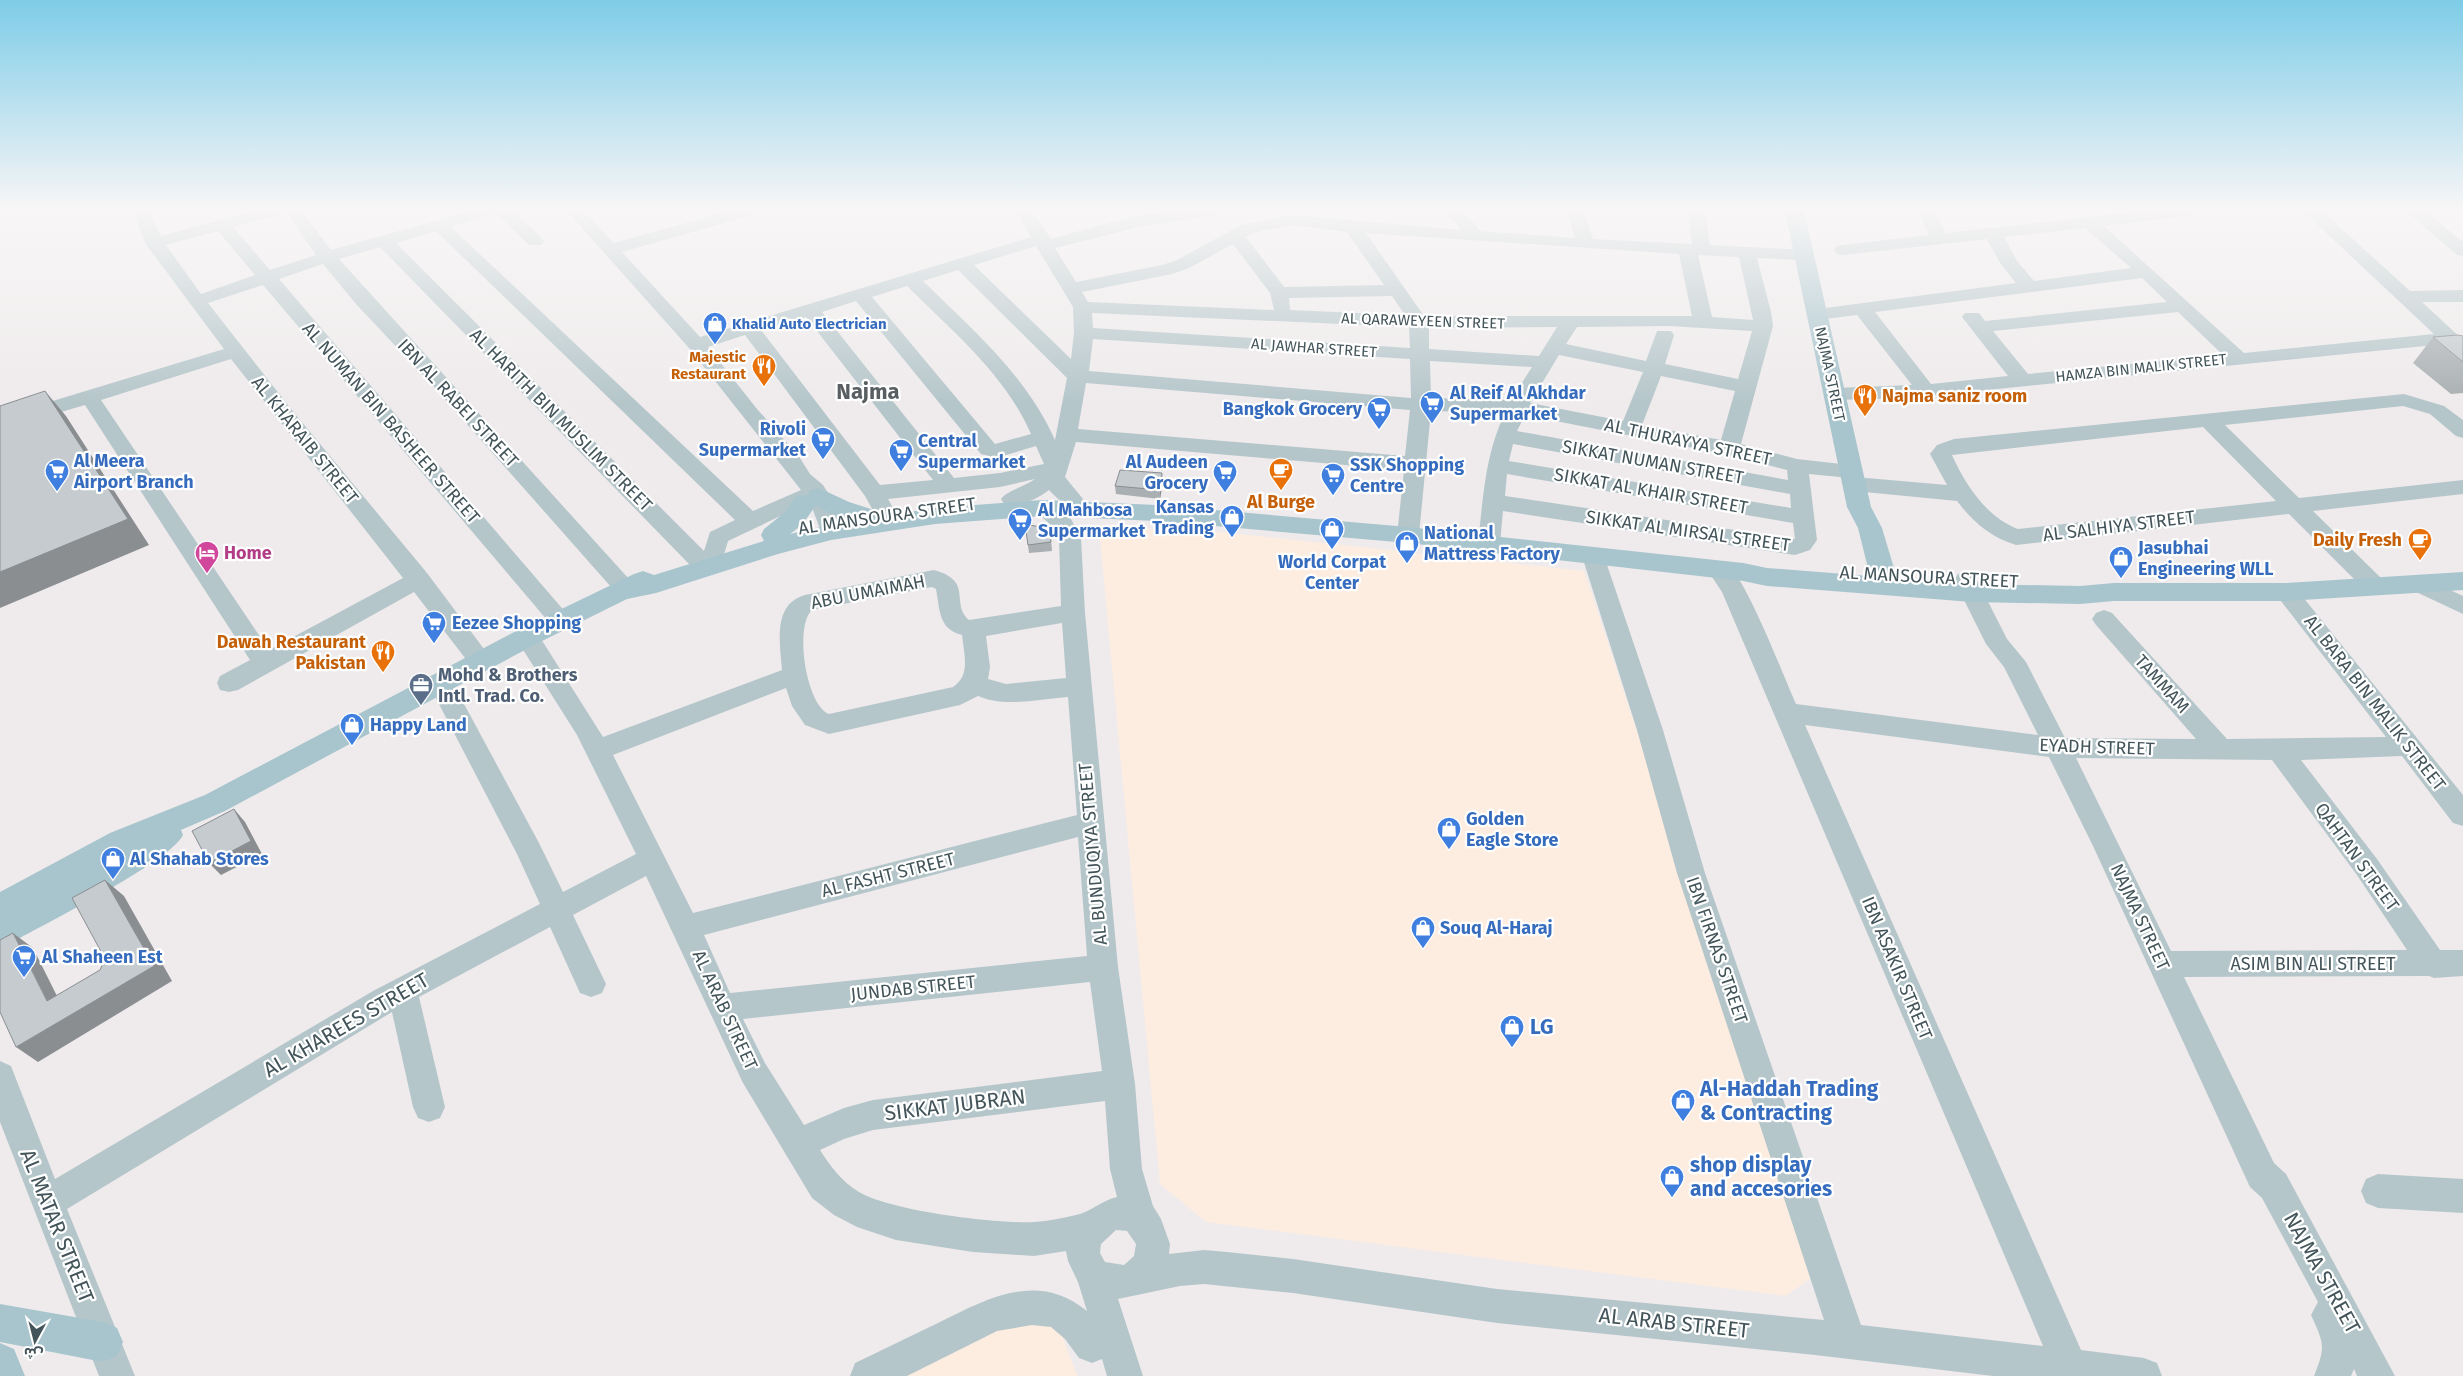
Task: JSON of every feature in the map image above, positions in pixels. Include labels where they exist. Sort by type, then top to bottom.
[{"type":"main road","name":"NAJMA STREET","points":[[1809,275],[1855,488],[1870,528],[1877,580]]},
{"type":"main road","name":"AL MANSOURA STREET","points":[[627,590],[656,584],[815,511],[932,506],[1012,499],[1072,499],[1142,507],[1156,513]]},
{"type":"main road","name":"AL MANSOURA STREET","points":[[3,905],[121,842],[219,796],[528,637],[627,590],[649,577],[706,555],[773,534],[815,511],[936,516],[1043,508],[1156,513],[1489,543],[1787,579],[1877,580],[2080,595],[2114,592],[2286,592],[2441,583]]},
{"type":"main road","name":"AL MANSOURA STREET","points":[[0,933],[135,858],[219,796]]},
{"type":"main road","points":[[0,1323],[110,1359]]},
{"type":"main road","points":[[0,1363],[5,1376]]},
{"type":"street","name":"AL KHARAIB STREET","points":[[178,275],[286,418],[419,579],[482,661]]},
{"type":"street","points":[[197,301],[272,275]]},
{"type":"street","name":"IBN AL RABEI STREET","points":[[342,275],[363,300],[450,392],[627,590]]},
{"type":"street","name":"AL HARITH BIN MUSLIM STREET","points":[[418,275],[706,555]]},
{"type":"street","points":[[492,275],[749,520]]},
{"type":"street","points":[[633,275],[696,344],[750,414],[790,460],[815,511],[749,520],[718,537],[706,555]]},
{"type":"street","points":[[696,344],[922,275]]},
{"type":"street","points":[[974,275],[1077,376]]},
{"type":"street","points":[[1012,499],[1030,493],[1055,472],[1063,453],[1084,333],[1082,307],[1064,275]]},
{"type":"street","points":[[1072,288],[1139,275]]},
{"type":"street","points":[[1266,275],[1279,293],[1283,315]]},
{"type":"street","points":[[1387,275],[1417,322],[1420,354],[1421,403],[1408,535]]},
{"type":"street","points":[[1697,275],[1703,321]]},
{"type":"street","points":[[1729,448],[1763,326],[1762,312],[1753,275]]},
{"type":"street","points":[[2019,275],[2029,287]]},
{"type":"street","points":[[1817,314],[2121,275]]},
{"type":"street","points":[[2149,275],[2238,358]]},
{"type":"street","points":[[2381,275],[2456,344]]},
{"type":"street","name":"AL NUMAN BIN BASHEER STREET","points":[[267,277],[561,621]]},
{"type":"street","points":[[910,279],[1002,372],[1026,405],[1043,437],[1055,472],[1057,485],[1072,499]]},
{"type":"street","points":[[1279,293],[1397,290]]},
{"type":"street","points":[[860,294],[991,451],[1043,437]]},
{"type":"street","points":[[2404,297],[2463,296]]},
{"type":"street","points":[[1956,297],[2022,380]]},
{"type":"street","points":[[1980,327],[2183,306]]},
{"type":"street","name":"AL QARAWEYEEN STREET","points":[[1082,307],[1417,322],[1517,324],[1703,321],[1763,326]]},
{"type":"street","points":[[810,309],[949,486]]},
{"type":"street","points":[[1862,309],[1926,390]]},
{"type":"street","points":[[1489,543],[1498,466],[1506,436],[1518,407],[1570,322]]},
{"type":"street","points":[[749,328],[875,507]]},
{"type":"street","name":"AL JAWHAR STREET","points":[[1084,333],[1420,354],[1550,355],[1654,368],[1747,387]]},
{"type":"street","points":[[1630,428],[1654,368],[1664,335]]},
{"type":"street","name":"HAMZA BIN MALIK STREET","points":[[1834,394],[1884,394],[2238,358],[2456,344]]},
{"type":"street","points":[[0,424],[235,352]]},
{"type":"street","name":"AL THURAYYA STREET","points":[[1077,376],[1382,403],[1518,407],[1729,448],[1796,466],[1855,488]]},
{"type":"street","points":[[89,396],[265,663]]},
{"type":"street","name":"AL SALHIYA STREET","points":[[2463,431],[2437,410],[2404,400],[2208,419],[1949,448],[1942,454],[1962,494],[1996,528],[2016,537],[2293,504],[2463,487]]},
{"type":"street","points":[[2208,419],[2376,587]]},
{"type":"street","points":[[1067,435],[1415,464]]},
{"type":"street","name":"SIKKAT NUMAN STREET","points":[[1506,436],[1800,490]]},
{"type":"street","name":"SIKKAT AL KHAIR STREET","points":[[1498,466],[1803,517]]},
{"type":"street","name":"SIKKAT AL MIRSAL STREET","points":[[1493,502],[1790,547],[1799,546],[1806,540],[1796,466]]},
{"type":"street","name":"AL MANSOURA STREET","points":[[875,507],[949,486],[1055,472]]},
{"type":"street","points":[[1855,488],[1962,494]]},
{"type":"street","points":[[1043,508],[1057,518],[1070,538],[1078,525],[1100,511]]},
{"type":"street","name":"AL BUNDUQIYA STREET","points":[[1070,538],[1073,613],[1103,967],[1118,1084],[1126,1169],[1138,1210],[1149,1234]]},
{"type":"street","name":"IBN FIRNAS STREET","points":[[1593,556],[1650,730],[1691,873],[1849,1341]]},
{"type":"street","name":"IBN ASAKIR STREET","points":[[1731,571],[1733,589],[2070,1368]]},
{"type":"street","name":"ABU UMAIMAH","points":[[973,630],[957,626],[952,618],[947,587],[940,580],[934,578],[810,602],[798,607],[792,619],[795,675],[807,713],[812,720],[829,724],[960,695],[975,684]]},
{"type":"street","points":[[229,683],[419,579]]},
{"type":"street","points":[[2441,583],[2463,599]]},
{"type":"street","points":[[2441,583],[2463,606]]},
{"type":"street","name":"NAJMA STREET","points":[[1976,587],[1998,644],[2014,662],[2058,748],[2262,1175],[2260,1181],[2262,1186],[2331,1319],[2345,1355],[2377,1376]]},
{"type":"street","name":"AL BARA BIN MALIK STREET","points":[[2286,592],[2463,815]]},
{"type":"street","points":[[1073,613],[973,630],[978,676],[975,684],[994,692],[1006,693],[1079,686]]},
{"type":"street","name":"TAMMAM","points":[[2104,619],[2220,749]]},
{"type":"street","name":"AL ARAB STREET","points":[[528,637],[587,730],[686,927],[709,981],[754,1073],[824,1186],[846,1203],[869,1215],[896,1222],[973,1236],[1034,1239],[1077,1232],[1100,1221]]},
{"type":"street","points":[[597,750],[795,675]]},
{"type":"street","points":[[440,683],[530,851],[591,984]]},
{"type":"street","name":"EYADH STREET","points":[[1787,713],[2058,748],[2279,750],[2409,746]]},
{"type":"street","name":"QAHTAN STREET","points":[[2279,750],[2367,867],[2434,965]]},
{"type":"street","name":"AL FASHT STREET","points":[[686,927],[1090,823]]},
{"type":"street","name":"AL KHAREES STREET","points":[[47,1202],[384,1000],[403,992],[556,908],[652,859]]},
{"type":"street","name":"ASIM BIN ALI STREET","points":[[2162,964],[2434,965],[2463,963]]},
{"type":"street","name":"JUNDAB STREET","points":[[723,1008],[1103,967]]},
{"type":"street","points":[[403,992],[429,1107]]},
{"type":"street","name":"AL MATAR STREET","points":[[0,1076],[18,1128],[110,1359]]},
{"type":"street","name":"SIKKAT JUBRAN","points":[[798,1145],[822,1131],[847,1121],[873,1115],[1118,1084]]},
{"type":"street","name":"AL BUNDUQIYA STREET","points":[[1100,1221],[1112,1208],[1126,1169]]},
{"type":"street","points":[[2378,1191],[2463,1196]]},
{"type":"street","points":[[1101,1335],[1115,1306],[1109,1274],[1085,1241],[1100,1221],[1117,1213],[1127,1214],[1137,1218],[1149,1234],[1148,1265],[1109,1274]]},
{"type":"street","name":"AL ARAB STREET","points":[[1149,1234],[1166,1254],[1204,1267]]},
{"type":"street","name":"AL ARAB STREET","points":[[1034,1239],[1109,1274],[1204,1267],[1293,1276],[1497,1306],[1849,1341],[2138,1376]]},
{"type":"street","points":[[868,1376],[990,1316],[1007,1309],[1024,1307],[1058,1312],[1101,1335],[1125,1376]]},
{"type":"shaded area","name":"Souq Al-Haraj","points":[[1126,525],[1183,534],[1185,528],[1584,571],[1816,1275],[1785,1296],[1206,1222],[1160,1184],[1099,527]]},
{"type":"shaded area","points":[[1001,1319],[1058,1325],[1077,1376],[891,1376]]},
{"type":"building","points":[[2463,336],[2463,362],[2433,337]]},
{"type":"building","name":"Al Meera Airport Branch","points":[[45,391],[128,519],[0,572],[0,406]]},
{"type":"building","points":[[1120,470],[1162,473],[1160,490],[1115,486]]},
{"type":"building","points":[[1025,524],[1050,529],[1051,542],[1028,545]]},
{"type":"building","points":[[234,809],[251,841],[209,863],[192,831]]},
{"type":"building","points":[[105,880],[154,966],[16,1047],[0,1012],[0,940],[13,933],[47,1001],[100,970],[105,959],[72,898]]},
{"type":"place","name":"Khalid Auto Electrician","points":[[715,345]]},
{"type":"place","name":"Majestic Restaurant","points":[[764,387]]},
{"type":"place","name":"Najma saniz room","points":[[1865,417]]},
{"type":"place","name":"Al Reif Al Akhdar Supermarket","points":[[1432,424]]},
{"type":"place","name":"Bangkok Grocery","points":[[1379,430]]},
{"type":"place","name":"Rivoli Supermarket","points":[[823,460]]},
{"type":"place","name":"Central Supermarket","points":[[901,472]]},
{"type":"place","name":"Al Burge","points":[[1281,491]]},
{"type":"place","name":"Al Meera Airport Branch","points":[[57,492]]},
{"type":"place","name":"Al Audeen Grocery","points":[[1225,493]]},
{"type":"place","name":"SSK Shopping Centre","points":[[1333,496]]},
{"type":"place","name":"Kansas Trading","points":[[1232,538]]},
{"type":"place","name":"Al Mahbosa Supermarket","points":[[1020,541]]},
{"type":"place","name":"World Corpat Center","points":[[1332,550]]},
{"type":"place","name":"Daily Fresh","points":[[2420,561]]},
{"type":"place","name":"National Mattress Factory","points":[[1407,564]]},
{"type":"place","name":"Home","points":[[207,574]]},
{"type":"place","name":"Jasubhai Engineering WLL","points":[[2121,579]]},
{"type":"place","name":"Eezee Shopping","points":[[434,644]]},
{"type":"place","name":"Dawah Restaurant Pakistan","points":[[383,673]]},
{"type":"place","name":"Mohd & Brothers Intl. Trad. Co.","points":[[421,706]]},
{"type":"place","name":"Happy Land","points":[[352,746]]},
{"type":"place","name":"Golden Eagle Store","points":[[1449,850]]},
{"type":"place","name":"Al Shahab Stores","points":[[113,880]]},
{"type":"place","name":"Souq Al-Haraj","points":[[1423,949]]},
{"type":"place","name":"Al Shaheen Est","points":[[24,978]]},
{"type":"place","name":"LG","points":[[1512,1048]]},
{"type":"place","name":"Al-Haddah Trading & Contracting","points":[[1683,1122]]},
{"type":"place","name":"shop display and accesories","points":[[1672,1198]]},
{"type":"district","name":"Najma","points":[[868,391]]}]
